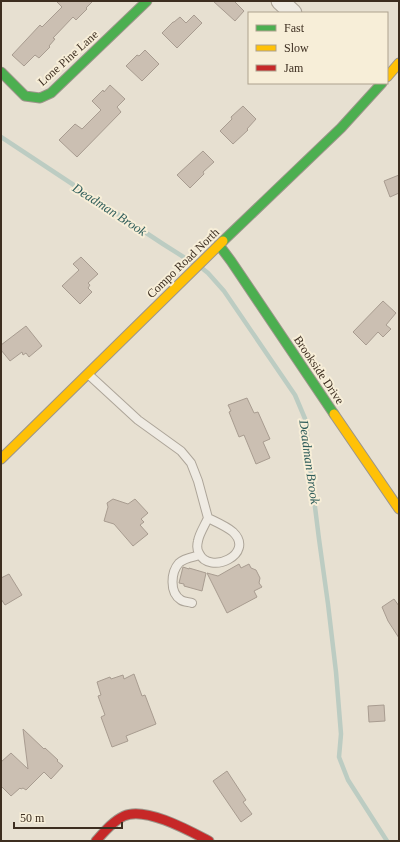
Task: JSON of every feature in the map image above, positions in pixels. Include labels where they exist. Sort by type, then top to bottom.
[{"type":"street","name":"Lone Pine Lane","points":[[1,72],[25,96],[40,98],[51,93],[147,1]]},
{"type":"street","points":[[280,1],[291,12]]},
{"type":"street","points":[[391,75],[399,63]]},
{"type":"street","name":"Compo Road North","points":[[1,459],[218,245],[341,128],[375,86]]},
{"type":"street","name":"Brookside Drive","points":[[218,245],[231,261],[399,509]]},
{"type":"street","points":[[96,841],[116,820],[127,814],[138,813],[159,818],[196,833],[209,841]]},
{"type":"lane","points":[[87,374],[138,420],[180,452],[191,463],[198,481],[208,518],[198,541],[198,550],[203,560],[208,562],[217,563],[226,561],[235,555],[239,550],[237,538],[232,531],[208,518]]},
{"type":"lane","points":[[192,603],[182,601],[177,596],[172,583],[173,577],[179,563],[200,555]]},
{"type":"building","points":[[56,1],[93,1],[76,20],[73,17],[53,38],[55,39],[49,46],[50,47],[39,58],[35,55],[24,66],[12,55],[40,25],[42,27],[62,7]]},
{"type":"building","points":[[213,1],[234,1],[244,11],[235,21]]},
{"type":"building","points":[[194,15],[202,23],[177,48],[162,33],[180,17],[186,23]]},
{"type":"building","points":[[145,50],[159,64],[142,81],[126,66],[137,55],[139,56]]},
{"type":"building","points":[[110,85],[125,99],[117,107],[121,112],[77,157],[59,140],[75,124],[82,129],[101,110],[92,101],[103,90],[104,92]]},
{"type":"building","points":[[243,106],[256,119],[247,129],[248,130],[233,144],[220,131],[232,119],[231,117]]},
{"type":"building","points":[[203,151],[214,162],[203,172],[204,174],[190,188],[177,175]]},
{"type":"building","points":[[399,175],[399,193],[390,197],[384,181]]},
{"type":"building","points":[[81,257],[98,274],[88,283],[90,285],[88,288],[92,292],[80,304],[62,286],[79,270],[73,264]]},
{"type":"building","points":[[383,301],[396,313],[386,325],[391,329],[383,337],[378,332],[366,345],[353,332]]},
{"type":"building","points":[[26,326],[42,346],[29,357],[26,353],[23,355],[22,352],[10,361],[1,350],[1,345]]},
{"type":"building","points":[[247,398],[254,413],[258,412],[270,439],[263,442],[270,458],[256,464],[244,435],[239,437],[229,412],[231,411],[228,405]]},
{"type":"building","points":[[113,499],[128,504],[135,499],[148,513],[141,519],[144,522],[140,525],[148,534],[133,546],[114,524],[104,521],[108,507],[107,503]]},
{"type":"building","points":[[239,564],[241,568],[249,564],[251,568],[256,570],[260,578],[259,583],[262,587],[254,591],[257,597],[227,613],[207,573],[218,576]]},
{"type":"building","points":[[183,567],[206,573],[202,591],[179,583]]},
{"type":"building","points":[[9,574],[22,595],[5,605],[1,599],[1,578]]},
{"type":"building","points":[[394,599],[399,606],[399,638],[388,621],[382,607]]},
{"type":"building","points":[[134,674],[142,696],[145,695],[156,724],[126,736],[128,741],[112,747],[101,717],[105,715],[98,696],[101,695],[97,682],[110,677],[111,679],[123,675],[124,679]]},
{"type":"building","points":[[384,705],[385,721],[369,722],[368,706]]},
{"type":"building","points":[[23,729],[63,766],[51,779],[44,772],[26,790],[20,788],[11,796],[1,786],[1,762],[11,753],[28,769]]},
{"type":"building","points":[[227,771],[246,800],[243,802],[252,814],[241,822],[213,781]]},
{"type":"waterway","name":"Deadman Brook","points":[[1,137],[193,263]]},
{"type":"waterway","name":"Deadman Brook","points":[[203,269],[224,291],[295,395],[306,421],[308,451],[336,672],[341,734],[339,757],[348,780],[387,841]]},
{"type":"traffic: fast","points":[[1,72],[25,96],[40,98],[51,93],[147,1]]},
{"type":"traffic: fast","points":[[223,241],[341,128],[381,84]]},
{"type":"traffic: fast","points":[[219,245],[334,414]]},
{"type":"traffic: slow","points":[[388,76],[399,63]]},
{"type":"traffic: slow","points":[[1,459],[223,241]]},
{"type":"traffic: slow","points":[[334,414],[399,509]]},
{"type":"traffic: jam","points":[[96,841],[116,821],[124,816],[133,814],[143,814],[167,821],[191,831],[209,841]]}]
